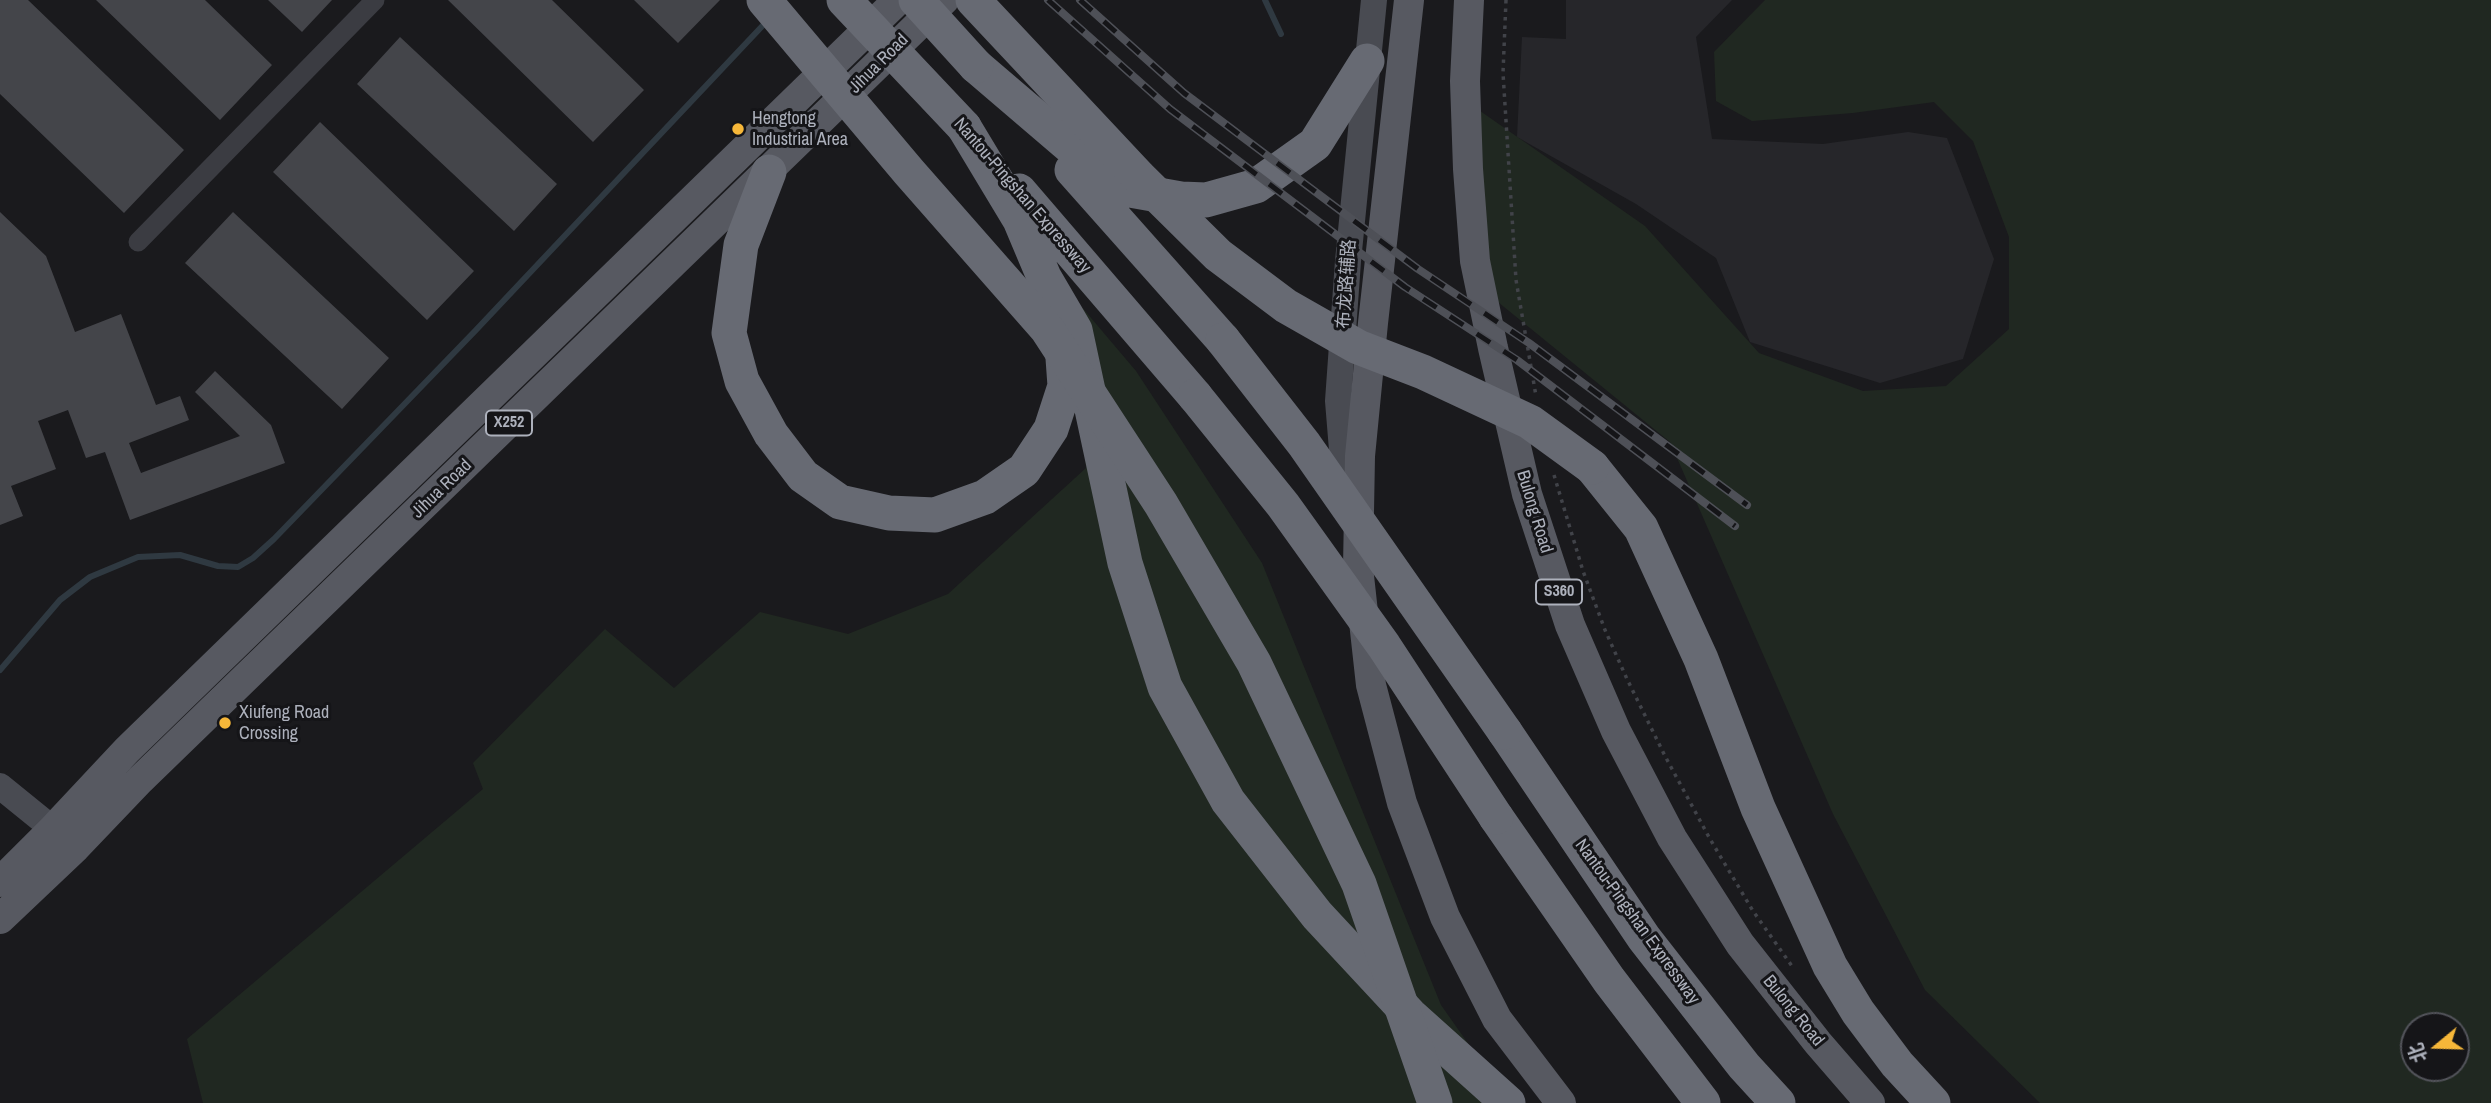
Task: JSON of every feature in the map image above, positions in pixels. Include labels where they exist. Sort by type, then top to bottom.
[{"type":"highway","points":[[764,0],[1046,329],[1161,504],[1254,663],[1359,884],[1435,1103]]},
{"type":"highway","name":"Nantou-Pingshan Expressway","points":[[844,0],[964,127],[1195,396],[1283,505],[1384,646],[1496,817],[1609,980],[1703,1103]]},
{"type":"highway","points":[[916,0],[976,66],[1107,178],[1129,190],[1181,199],[1206,200],[1256,186],[1315,144],[1367,61]]},
{"type":"highway","points":[[973,0],[1139,177],[1219,256],[1286,306],[1358,346],[1434,377],[1530,422],[1592,467],[1641,528],[1701,659],[1758,808],[1830,966],[1858,1013],[1897,1064],[1933,1103]]},
{"type":"highway","name":"Nantou-Pingshan Expressway","points":[[976,66],[1123,225],[1223,340],[1304,444],[1505,732],[1644,938],[1744,1066],[1778,1103]]},
{"type":"highway","points":[[769,172],[741,245],[729,333],[742,381],[771,434],[803,476],[840,502],[889,513],[934,514],[985,497],[1024,470],[1051,429],[1065,386],[1062,338],[1044,277],[1020,220],[964,127]]},
{"type":"highway","points":[[1044,277],[1075,330],[1125,562],[1165,687],[1228,801],[1317,915],[1410,1015],[1508,1103]]},
{"type":"main road","name":"Jihua Road","points":[[0,919],[64,839],[127,750],[898,0]]},
{"type":"main road","name":"Jihua Road","points":[[0,882],[64,839],[140,780],[944,0]]},
{"type":"main road","name":"布龙路辅路","points":[[1358,568],[1343,462],[1338,401],[1348,261],[1374,0]]},
{"type":"main road","points":[[1409,0],[1360,456],[1358,568],[1371,685],[1407,816],[1445,916],[1497,1019],[1561,1103]]},
{"type":"main road","name":"Bulong Road","points":[[1469,0],[1465,81],[1475,261],[1527,494],[1570,625],[1616,731],[1672,838],[1740,944],[1818,1043],[1870,1103]]},
{"type":"main road","points":[[0,786],[64,839]]},
{"type":"street","points":[[138,242],[375,0]]},
{"type":"path","points":[[1506,0],[1503,73],[1516,280],[1539,406]]},
{"type":"path","points":[[1553,467],[1561,503],[1583,571],[1627,679],[1710,839],[1797,974]]},
{"type":"shaded area","points":[[1566,0],[1732,0],[1696,37],[1712,139],[1823,144],[1908,132],[1947,138],[1994,259],[1963,359],[1880,383],[1750,342],[1716,258],[1636,204],[1517,137],[1522,37],[1566,39]]},
{"type":"shaded area","points":[[1765,0],[2491,0],[2491,1103],[2040,1103],[1925,990],[1833,814],[1670,442],[1482,289],[1473,106],[1645,226],[1759,353],[1863,391],[1946,386],[2009,329],[2009,237],[1973,141],[1934,102],[1853,113],[1752,121],[1716,101],[1714,52]]},
{"type":"shaded area","points":[[1075,299],[1136,371],[1262,563],[1441,1005],[1510,1103],[203,1103],[187,1039],[483,789],[473,763],[605,629],[674,688],[760,612],[848,634],[948,594],[1086,468]]},
{"type":"building","points":[[0,0],[28,0],[184,150],[124,213],[0,94]]},
{"type":"building","points":[[96,0],[205,0],[272,65],[220,120]]},
{"type":"building","points":[[268,0],[332,0],[302,32]]},
{"type":"building","points":[[448,0],[552,0],[644,90],[593,142]]},
{"type":"building","points":[[634,0],[720,0],[678,43]]},
{"type":"building","points":[[400,37],[557,184],[514,231],[357,84]]},
{"type":"building","points":[[320,122],[474,271],[427,320],[273,172]]},
{"type":"building","points":[[0,212],[46,256],[75,332],[121,314],[156,405],[180,396],[189,420],[129,443],[141,473],[240,436],[195,392],[215,371],[271,425],[285,463],[130,520],[105,452],[86,458],[68,410],[38,421],[56,469],[11,486],[23,516],[0,525]]},
{"type":"building","points":[[233,212],[389,358],[342,409],[185,263]]},
{"type":"waterway","points":[[1265,0],[1281,34]]},
{"type":"waterway","points":[[0,670],[60,600],[90,577],[138,557],[180,555],[218,566],[238,567],[253,558],[476,330],[767,21]]},
{"type":"railway","points":[[1048,0],[1170,109],[1405,287],[1517,360],[1735,526]]},
{"type":"railway","points":[[1080,0],[1184,93],[1418,269],[1529,343],[1747,505]]},
{"type":"place","name":"Hengtong Industrial Area","points":[[738,129]]},
{"type":"place","name":"Xiufeng Road Crossing","points":[[225,723]]}]
